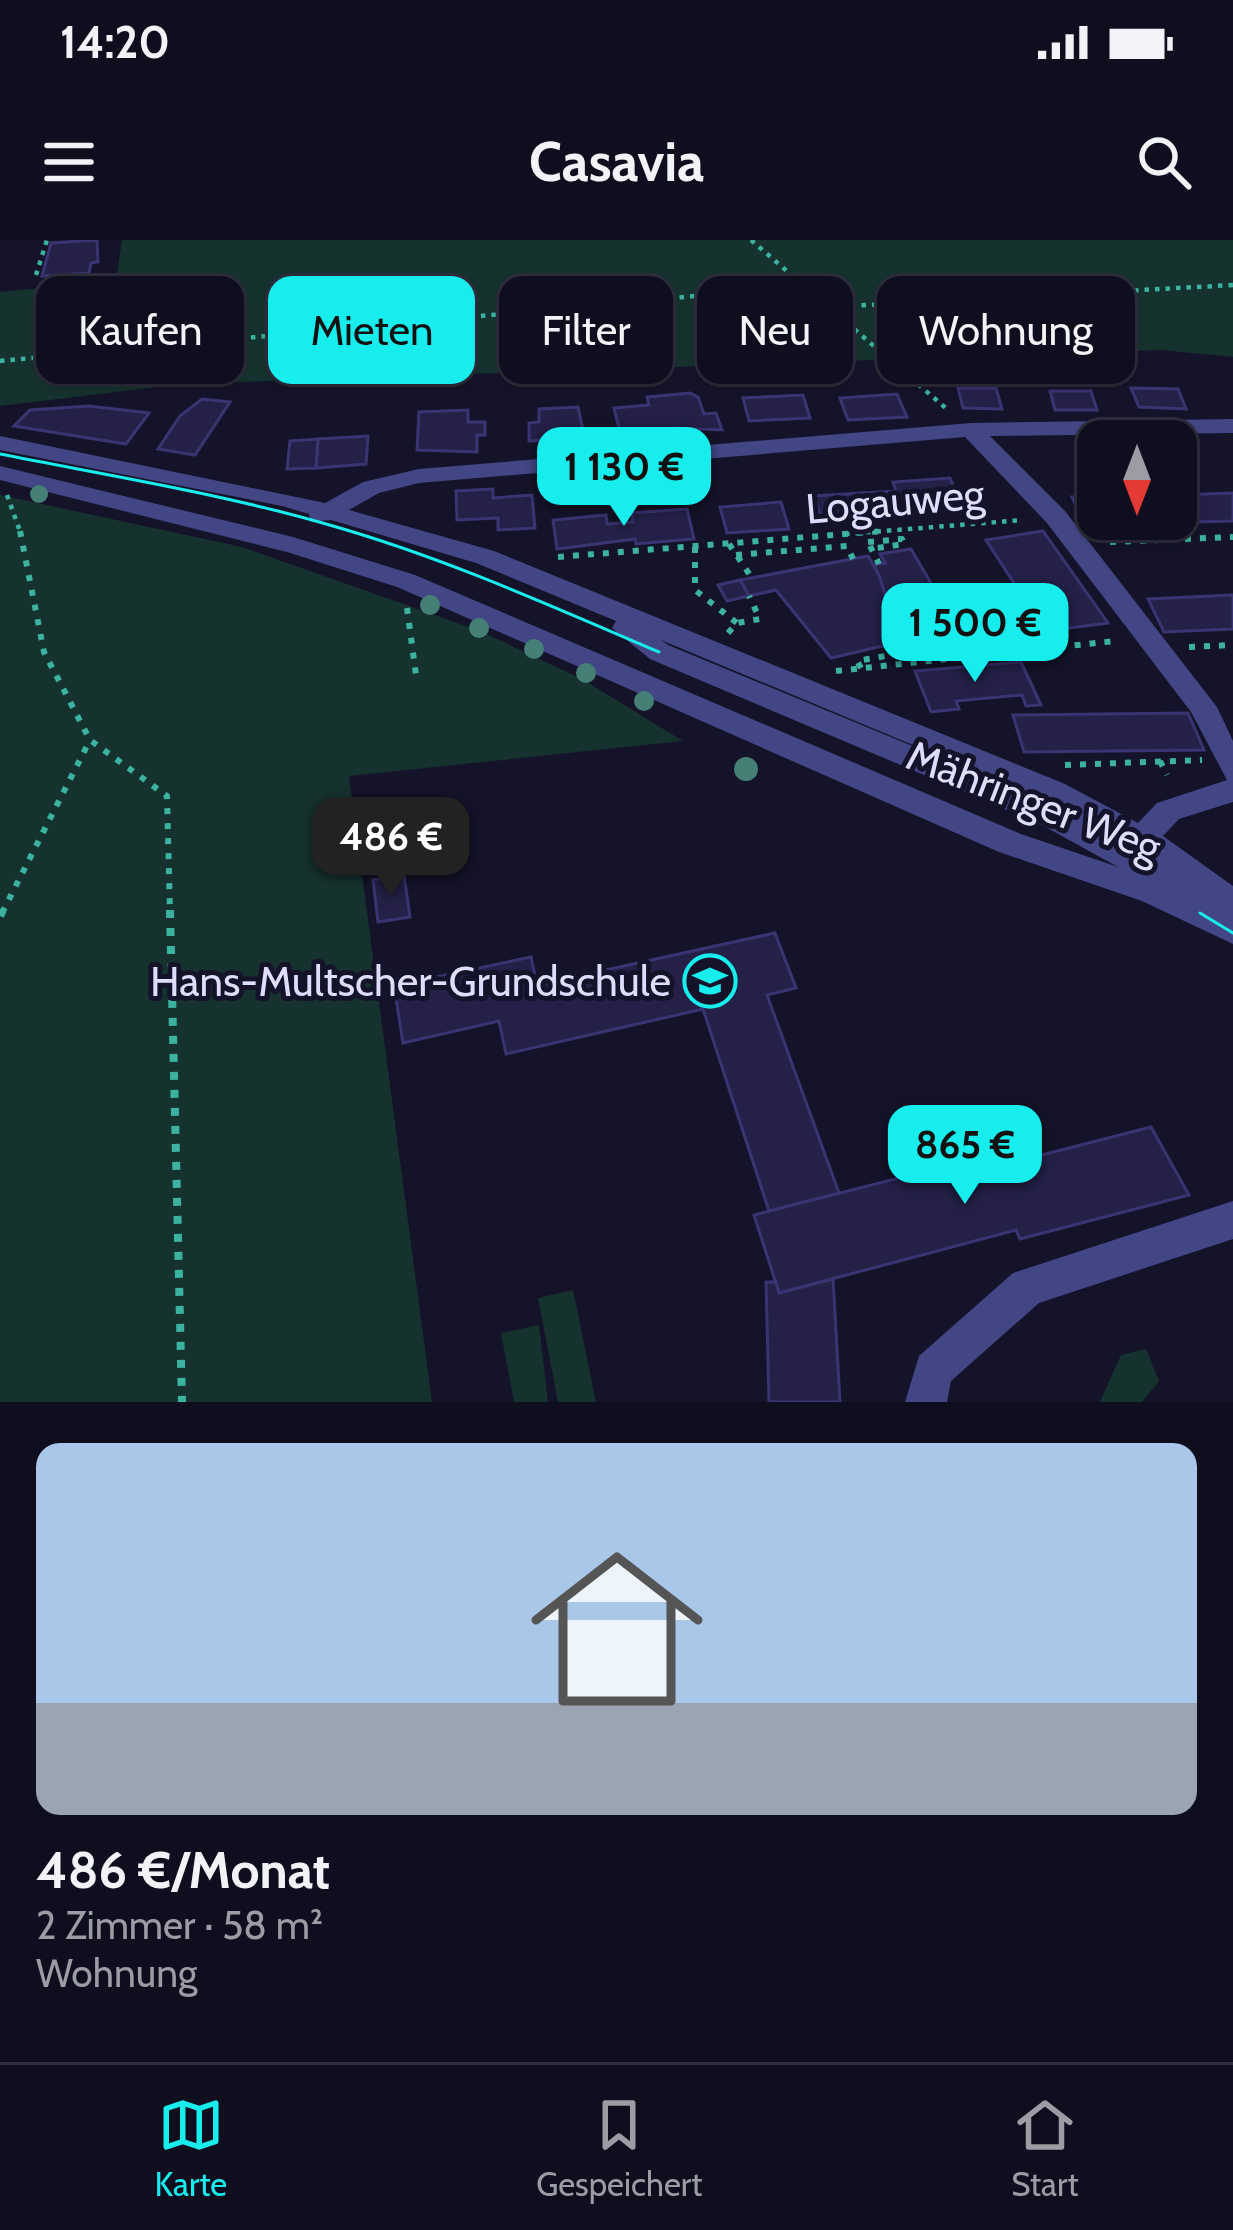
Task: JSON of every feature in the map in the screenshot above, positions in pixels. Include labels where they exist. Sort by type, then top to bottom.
[{"type":"street","points":[[293,545],[328,509],[371,487],[419,476],[971,430],[1233,426]]},
{"type":"street","points":[[971,430],[1056,517],[1213,721],[1232,774],[1168,811],[1124,859]]},
{"type":"street","name":"Mähringer Weg","points":[[0,443],[328,509],[530,575],[1038,784],[1124,859],[1200,913],[1233,930]]},
{"type":"street","name":"Mähringer Weg","points":[[0,473],[293,545],[406,581],[993,836],[1124,859],[1233,904]]},
{"type":"street","name":"Mähringer Weg","points":[[575,594],[656,657]]},
{"type":"street","name":"Mähringer Weg","points":[[541,637],[656,657]]},
{"type":"street","points":[[656,657],[1097,839],[1124,859]]},
{"type":"street","points":[[656,657],[1124,859],[1233,918]]},
{"type":"street","points":[[926,1402],[933,1370],[1027,1287],[1233,1220]]},
{"type":"path","points":[[36,275],[47,240]]},
{"type":"path","points":[[751,240],[791,276]]},
{"type":"path","points":[[853,307],[1233,285]]},
{"type":"path","points":[[0,361],[697,296]]},
{"type":"path","points":[[853,328],[971,430]]},
{"type":"path","points":[[0,484],[21,533],[44,652],[90,740],[167,796],[182,1402]]},
{"type":"path","name":"Logauweg","points":[[530,575],[544,558],[1056,517]]},
{"type":"path","points":[[863,534],[879,564]]},
{"type":"path","points":[[1076,543],[1233,537]]},
{"type":"path","points":[[729,544],[752,578]]},
{"type":"path","points":[[694,546],[693,580],[700,597],[737,623],[760,620],[749,596]]},
{"type":"path","points":[[736,555],[847,546],[854,559]]},
{"type":"path","points":[[406,581],[416,675]]},
{"type":"path","points":[[961,658],[956,650],[1034,633],[1045,649]]},
{"type":"path","points":[[825,672],[1148,637]]},
{"type":"path","points":[[919,638],[932,661]]},
{"type":"path","points":[[861,668],[857,661],[925,649]]},
{"type":"path","points":[[0,916],[90,740]]},
{"type":"path","points":[[1059,767],[1160,761],[1232,774]]},
{"type":"path","points":[[1160,761],[1167,776]]},
{"type":"green space","points":[[122,240],[1233,240],[1233,357],[1135,351],[1135,276],[877,276],[877,360],[853,361],[853,276],[697,276],[697,366],[673,367],[673,276],[499,276],[499,373],[475,374],[475,276],[268,276],[268,381],[244,382],[244,276],[117,276]]},
{"type":"green space","points":[[36,289],[36,384],[182,384],[0,406],[0,292]]},
{"type":"green space","points":[[0,495],[242,547],[480,631],[582,679],[683,741],[349,776],[432,1402],[0,1402]]},
{"type":"green space","points":[[573,1290],[596,1402],[558,1402],[538,1298]]},
{"type":"green space","points":[[539,1325],[548,1402],[514,1402],[501,1333]]},
{"type":"green space","points":[[1146,1349],[1159,1381],[1142,1402],[1100,1402],[1121,1355]]},
{"type":"building","points":[[97,240],[98,262],[91,263],[89,273],[42,276],[51,243]]},
{"type":"building","points":[[958,388],[996,388],[1002,409],[963,408]]},
{"type":"building","points":[[1131,388],[1178,389],[1186,409],[1139,407]]},
{"type":"building","points":[[1050,391],[1091,391],[1097,410],[1055,410]]},
{"type":"building","points":[[690,393],[698,397],[704,414],[716,413],[722,430],[674,428],[676,436],[622,441],[614,408],[649,405],[647,397]]},
{"type":"building","points":[[897,394],[907,417],[848,420],[840,398]]},
{"type":"building","points":[[803,395],[810,418],[749,421],[743,398]]},
{"type":"building","points":[[202,399],[230,402],[195,455],[158,449],[180,416]]},
{"type":"building","points":[[89,406],[149,413],[126,444],[14,426],[30,410]]},
{"type":"building","points":[[578,407],[585,439],[529,441],[529,423],[539,422],[539,409]]},
{"type":"building","points":[[468,410],[468,422],[485,422],[485,435],[477,435],[477,452],[417,450],[419,412]]},
{"type":"building","points":[[368,436],[366,464],[316,468],[318,439]]},
{"type":"building","points":[[318,439],[316,468],[287,469],[290,441]]},
{"type":"building","points":[[950,478],[961,505],[904,509],[907,518],[823,524],[814,496],[896,491],[893,482]]},
{"type":"building","points":[[493,489],[493,498],[532,495],[535,528],[498,530],[498,518],[457,520],[456,491]]},
{"type":"building","points":[[1233,493],[1233,521],[1197,522],[1197,494]]},
{"type":"building","points":[[781,502],[789,529],[727,533],[720,507]]},
{"type":"building","points":[[687,509],[694,539],[636,544],[635,539],[557,549],[553,520],[606,515],[607,524],[633,522],[632,513]]},
{"type":"building","points":[[1043,531],[1108,623],[990,638],[984,629],[1026,621],[1012,599],[1023,597],[986,540]]},
{"type":"building","points":[[911,549],[966,643],[933,649],[926,636],[900,642],[874,565],[885,563],[880,554]]},
{"type":"building","points":[[868,556],[879,575],[900,642],[831,658],[776,590],[749,596],[740,580]]},
{"type":"building","points":[[740,580],[749,596],[727,601],[718,585]]},
{"type":"building","points":[[1233,595],[1233,629],[1164,632],[1148,599]]},
{"type":"building","points":[[1021,662],[1041,705],[1026,706],[1022,695],[956,701],[959,709],[931,712],[915,671]]},
{"type":"building","points":[[1188,713],[1204,750],[1024,752],[1013,715]]},
{"type":"building","points":[[404,875],[410,917],[378,922],[373,880]]},
{"type":"building","points":[[775,933],[796,988],[767,995],[839,1193],[769,1211],[703,1009],[506,1054],[499,1021],[403,1043],[394,986],[531,957],[537,985]]},
{"type":"building","points":[[1151,1127],[1189,1195],[1020,1239],[1016,1230],[779,1293],[754,1215],[1020,1147],[1026,1159]]},
{"type":"building","points":[[833,1279],[840,1402],[769,1402],[766,1282],[776,1282],[779,1293]]},
{"type":"tram line","points":[[0,454],[209,495],[333,526],[457,568],[659,652]]},
{"type":"tram line","points":[[1200,913],[1233,933]]},
{"type":"place","name":"Hans-Multscher-Grundschule","points":[[710,981]]}]
